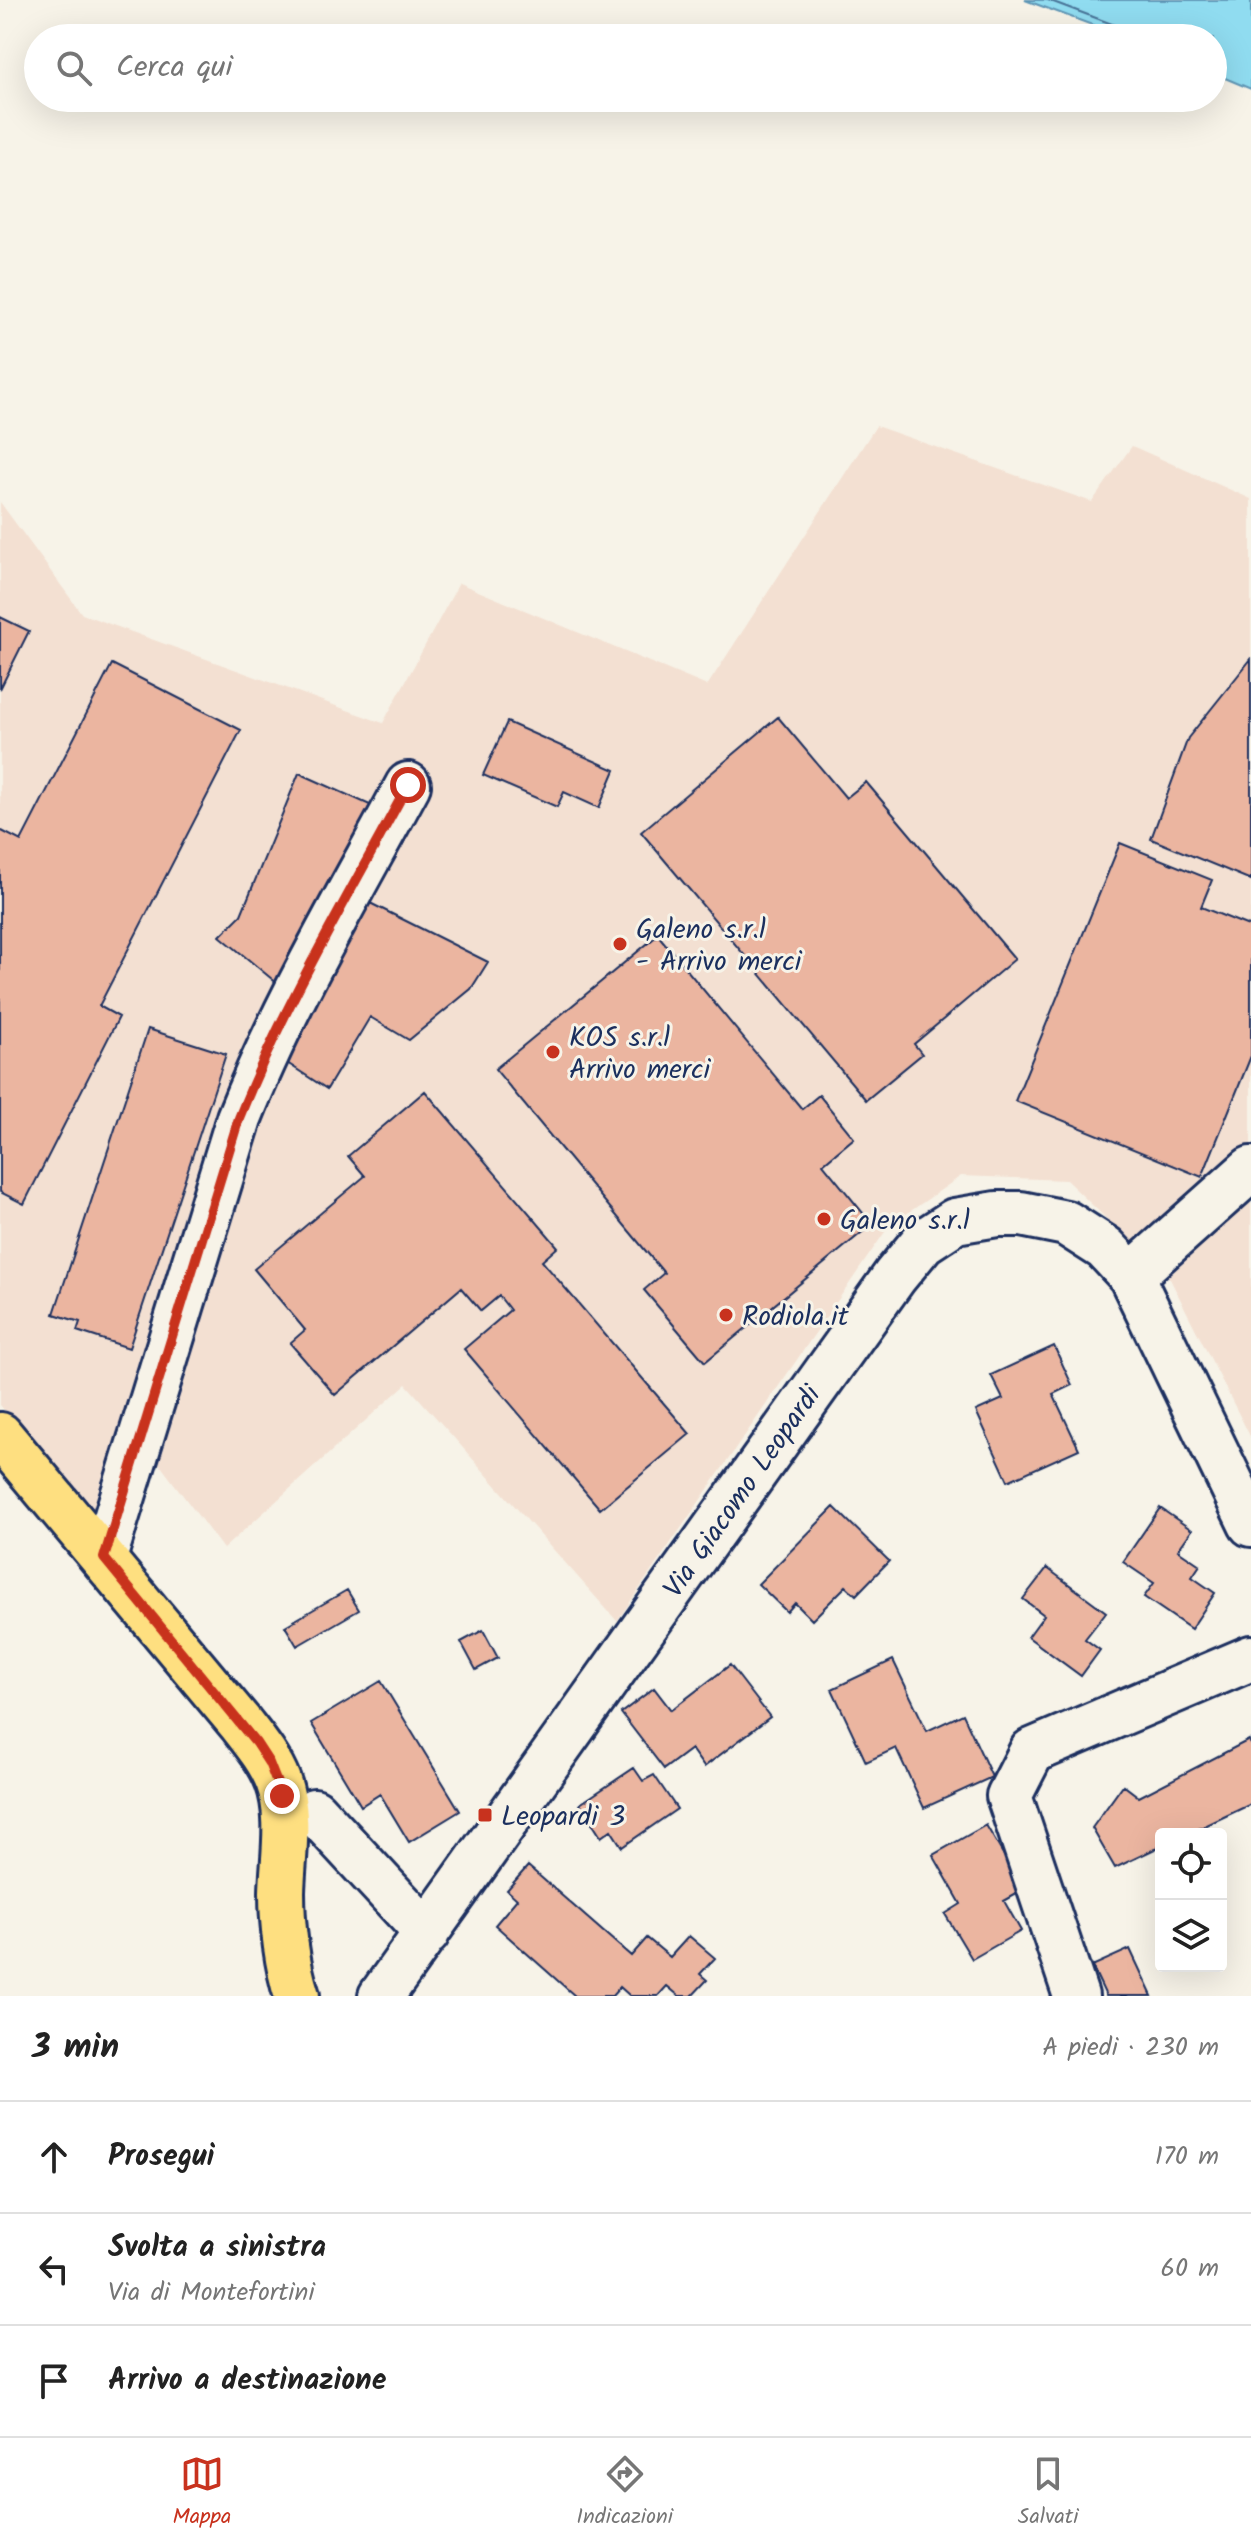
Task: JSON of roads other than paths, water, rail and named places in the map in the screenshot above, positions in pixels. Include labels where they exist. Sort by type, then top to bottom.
[{"type":"main road","points":[[0,1435],[241,1724],[269,1763],[278,1781],[285,1823],[282,1918],[293,1976],[301,1978],[323,1996]]},
{"type":"street","points":[[104,1558],[251,1089],[291,1002],[408,785]]},
{"type":"street","points":[[1131,1276],[1251,1169]]},
{"type":"street","name":"Via Giacomo Leopardi","points":[[381,1996],[895,1276],[923,1242],[955,1221],[997,1214],[1021,1214],[1066,1223],[1105,1248],[1131,1276],[1251,1524]]},
{"type":"street","points":[[1076,1996],[1009,1796],[1026,1762],[1032,1751],[1251,1658]]},
{"type":"street","points":[[314,1811],[427,1933]]},
{"type":"street","name":"Via Giacomo Leopardi","points":[[410,1996],[414,1967],[427,1933]]},
{"type":"water","points":[[1025,0],[1251,0],[1251,89],[1227,79],[1227,24],[1089,24]]},
{"type":"place","name":"Galeno s.r.l - Arrivo merci","points":[[620,944]]},
{"type":"place","name":"KOS s.r.l Arrivo merci","points":[[553,1052]]},
{"type":"place","name":"Galeno s.r.l","points":[[824,1219]]},
{"type":"place","name":"Rodiola.it","points":[[726,1315]]},
{"type":"place","name":"Leopardi 3","points":[[485,1815]]}]
